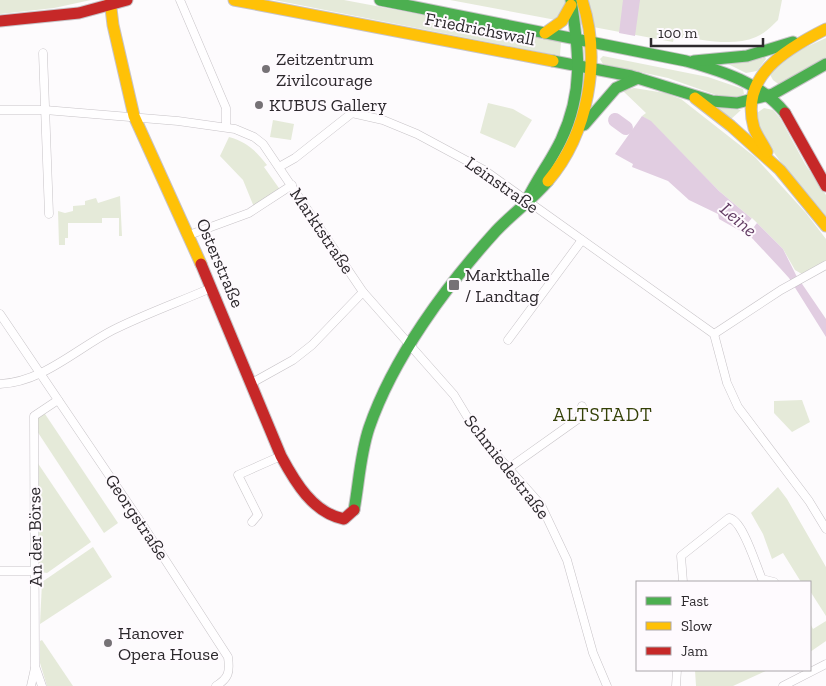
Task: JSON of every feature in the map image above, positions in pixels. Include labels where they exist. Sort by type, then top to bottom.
[{"type":"main road","points":[[0,21],[53,17],[110,2],[128,0]]},
{"type":"main road","name":"Friedrichswall","points":[[234,0],[638,78],[722,102],[752,100],[767,96],[797,82],[826,64]]},
{"type":"main road","name":"Friedrichswall","points":[[380,0],[545,32],[684,62]]},
{"type":"main road","points":[[527,200],[566,128],[584,68],[590,42],[589,24],[582,0]]},
{"type":"main road","name":"Osterstraße","points":[[110,2],[116,39],[134,116],[212,288],[281,456],[291,477],[305,494],[337,519],[350,516],[354,510],[368,429],[379,404],[410,347]]},
{"type":"main road","points":[[545,32],[562,21],[571,3]]},
{"type":"main road","points":[[410,347],[454,284],[527,200],[541,189],[568,154],[586,108],[584,68],[571,3]]},
{"type":"main road","points":[[684,62],[748,56],[821,31]]},
{"type":"main road","points":[[821,31],[779,55],[765,69],[754,87],[752,100],[753,122],[758,140],[826,226]]},
{"type":"main road","points":[[684,62],[725,75],[754,87],[782,109],[826,186]]},
{"type":"main road","points":[[578,132],[609,94],[624,84],[638,78]]},
{"type":"main road","points":[[688,93],[731,126],[780,170]]},
{"type":"street","points":[[180,0],[226,108],[228,115],[226,127]]},
{"type":"street","points":[[44,53],[49,214]]},
{"type":"street","name":"Marktstraße","points":[[0,110],[45,110],[134,116],[226,127],[254,138],[263,144],[364,292],[410,347]]},
{"type":"street","name":"Leinstraße","points":[[279,167],[296,158],[352,113],[383,120],[417,134],[484,170],[714,334]]},
{"type":"street","points":[[189,235],[249,213],[292,185]]},
{"type":"street","points":[[508,340],[582,240]]},
{"type":"street","points":[[826,264],[714,334],[725,374],[738,407],[809,501],[826,529]]},
{"type":"street","points":[[0,384],[10,384],[40,374],[113,330],[212,288]]},
{"type":"street","points":[[250,384],[293,360],[312,345],[364,292]]},
{"type":"street","name":"Georgstraße","points":[[0,314],[142,524],[228,657],[226,680],[216,686]]},
{"type":"street","name":"Schmiedestraße","points":[[410,347],[454,395],[477,433],[529,489],[550,522],[567,560],[593,653],[607,686]]},
{"type":"street","name":"An der Börse","points":[[42,686],[35,666],[34,416],[58,400]]},
{"type":"street","points":[[510,468],[578,419],[582,406]]},
{"type":"street","points":[[252,522],[258,515],[238,474],[281,456]]},
{"type":"street","points":[[683,581],[681,556],[729,518],[735,520],[743,533],[762,580],[768,581]]},
{"type":"street","points":[[0,571],[36,571]]},
{"type":"street","points":[[783,686],[826,664]]},
{"type":"street","points":[[31,686],[35,666]]},
{"type":"street","points":[[676,686],[677,671]]},
{"type":"green space","points":[[0,0],[91,0],[54,8],[0,14]]},
{"type":"green space","points":[[274,0],[344,0],[561,41],[560,56]]},
{"type":"green space","points":[[450,0],[782,0],[778,20],[765,32],[756,37],[736,42],[726,42],[674,37],[673,42]]},
{"type":"green space","points":[[826,38],[826,57],[781,86],[773,80],[768,71],[791,54]]},
{"type":"green space","points":[[603,56],[708,77],[743,89],[744,94],[737,97],[719,96],[668,78],[603,64],[600,59]]},
{"type":"green space","points":[[765,57],[766,59],[757,71],[746,73],[728,64]]},
{"type":"green space","points":[[634,88],[665,93],[681,99],[755,157],[806,213],[826,239],[826,265],[807,277],[795,270],[783,249],[757,223],[719,191],[651,122],[642,116],[646,113],[623,91]]},
{"type":"green space","points":[[488,103],[513,109],[532,120],[515,148],[480,133]]},
{"type":"green space","points":[[711,107],[741,110],[729,121]]},
{"type":"green space","points":[[764,108],[773,110],[780,118],[805,164],[826,195],[826,216],[784,167],[765,138],[759,125],[757,113]]},
{"type":"green space","points":[[273,120],[294,124],[291,140],[270,137]]},
{"type":"green space","points":[[229,137],[246,144],[259,155],[267,165],[264,167],[281,191],[254,207],[243,180],[220,156]]},
{"type":"green space","points":[[120,196],[122,236],[119,236],[119,218],[102,218],[102,223],[68,223],[68,238],[65,238],[65,245],[59,245],[58,211],[65,213],[73,211],[73,206],[85,205],[85,201],[96,198],[98,203]]},
{"type":"green space","points":[[802,400],[810,422],[792,432],[774,413],[774,401]]},
{"type":"green space","points":[[43,411],[118,523],[104,533],[35,428],[35,417]]},
{"type":"green space","points":[[35,459],[91,542],[47,573],[36,571]]},
{"type":"green space","points":[[778,487],[787,499],[826,567],[826,616],[811,593],[811,581],[800,581],[783,553],[772,559],[763,534],[751,513]]},
{"type":"green space","points":[[93,547],[112,577],[40,624],[42,582]]},
{"type":"green space","points":[[826,621],[826,641],[811,651],[811,625],[813,629]]},
{"type":"green space","points":[[42,640],[73,686],[47,686],[40,663],[40,641]]},
{"type":"green space","points":[[695,671],[766,671],[733,686],[696,686]]},
{"type":"water","points":[[623,0],[640,0],[635,36],[619,33]]},
{"type":"water","points":[[642,116],[651,121],[719,191],[757,223],[783,249],[796,275],[826,319],[826,337],[789,278],[751,237],[719,219],[718,214],[689,200],[668,181],[632,167],[633,164],[615,154]]},
{"type":"pier","points":[[752,218],[757,223],[747,236],[741,231]]},
{"type":"waterway","name":"Leine","points":[[615,120],[626,128]]},
{"type":"traffic: fast","points":[[380,0],[686,61],[727,74],[753,86],[785,113]]},
{"type":"traffic: fast","points":[[527,200],[561,140],[573,105],[578,71],[571,0]]},
{"type":"traffic: fast","points":[[694,61],[747,56],[793,42]]},
{"type":"traffic: fast","points":[[553,61],[631,76],[712,101],[737,103],[773,94],[826,64]]},
{"type":"traffic: fast","points":[[584,125],[616,88],[638,78]]},
{"type":"traffic: fast","points":[[354,510],[369,428],[379,402],[407,349],[440,299],[477,252],[548,181]]},
{"type":"traffic: slow","points":[[110,0],[113,25],[134,116],[201,264]]},
{"type":"traffic: slow","points":[[234,0],[553,61]]},
{"type":"traffic: slow","points":[[548,181],[562,162],[573,141],[582,119],[588,95],[591,47],[588,23],[582,0]]},
{"type":"traffic: slow","points":[[545,33],[562,21],[571,5]]},
{"type":"traffic: slow","points":[[767,152],[754,128],[751,110],[753,93],[769,66],[782,55],[826,29]]},
{"type":"traffic: slow","points":[[695,98],[731,126],[780,170],[826,226]]},
{"type":"traffic: jam","points":[[0,21],[79,13],[127,0]]},
{"type":"traffic: jam","points":[[785,113],[826,186]]},
{"type":"traffic: jam","points":[[201,264],[281,456],[292,476],[314,503],[333,516],[344,519],[354,510]]},
{"type":"place","name":"Zeitzentrum Zivilcourage","points":[[266,69]]},
{"type":"place","name":"KUBUS Gallery","points":[[259,105]]},
{"type":"place","name":"Markthalle / Landtag","points":[[454,285]]},
{"type":"place","name":"Hanover Opera House","points":[[108,643]]},
{"type":"district","name":"ALTSTADT","points":[[603,414]]}]
